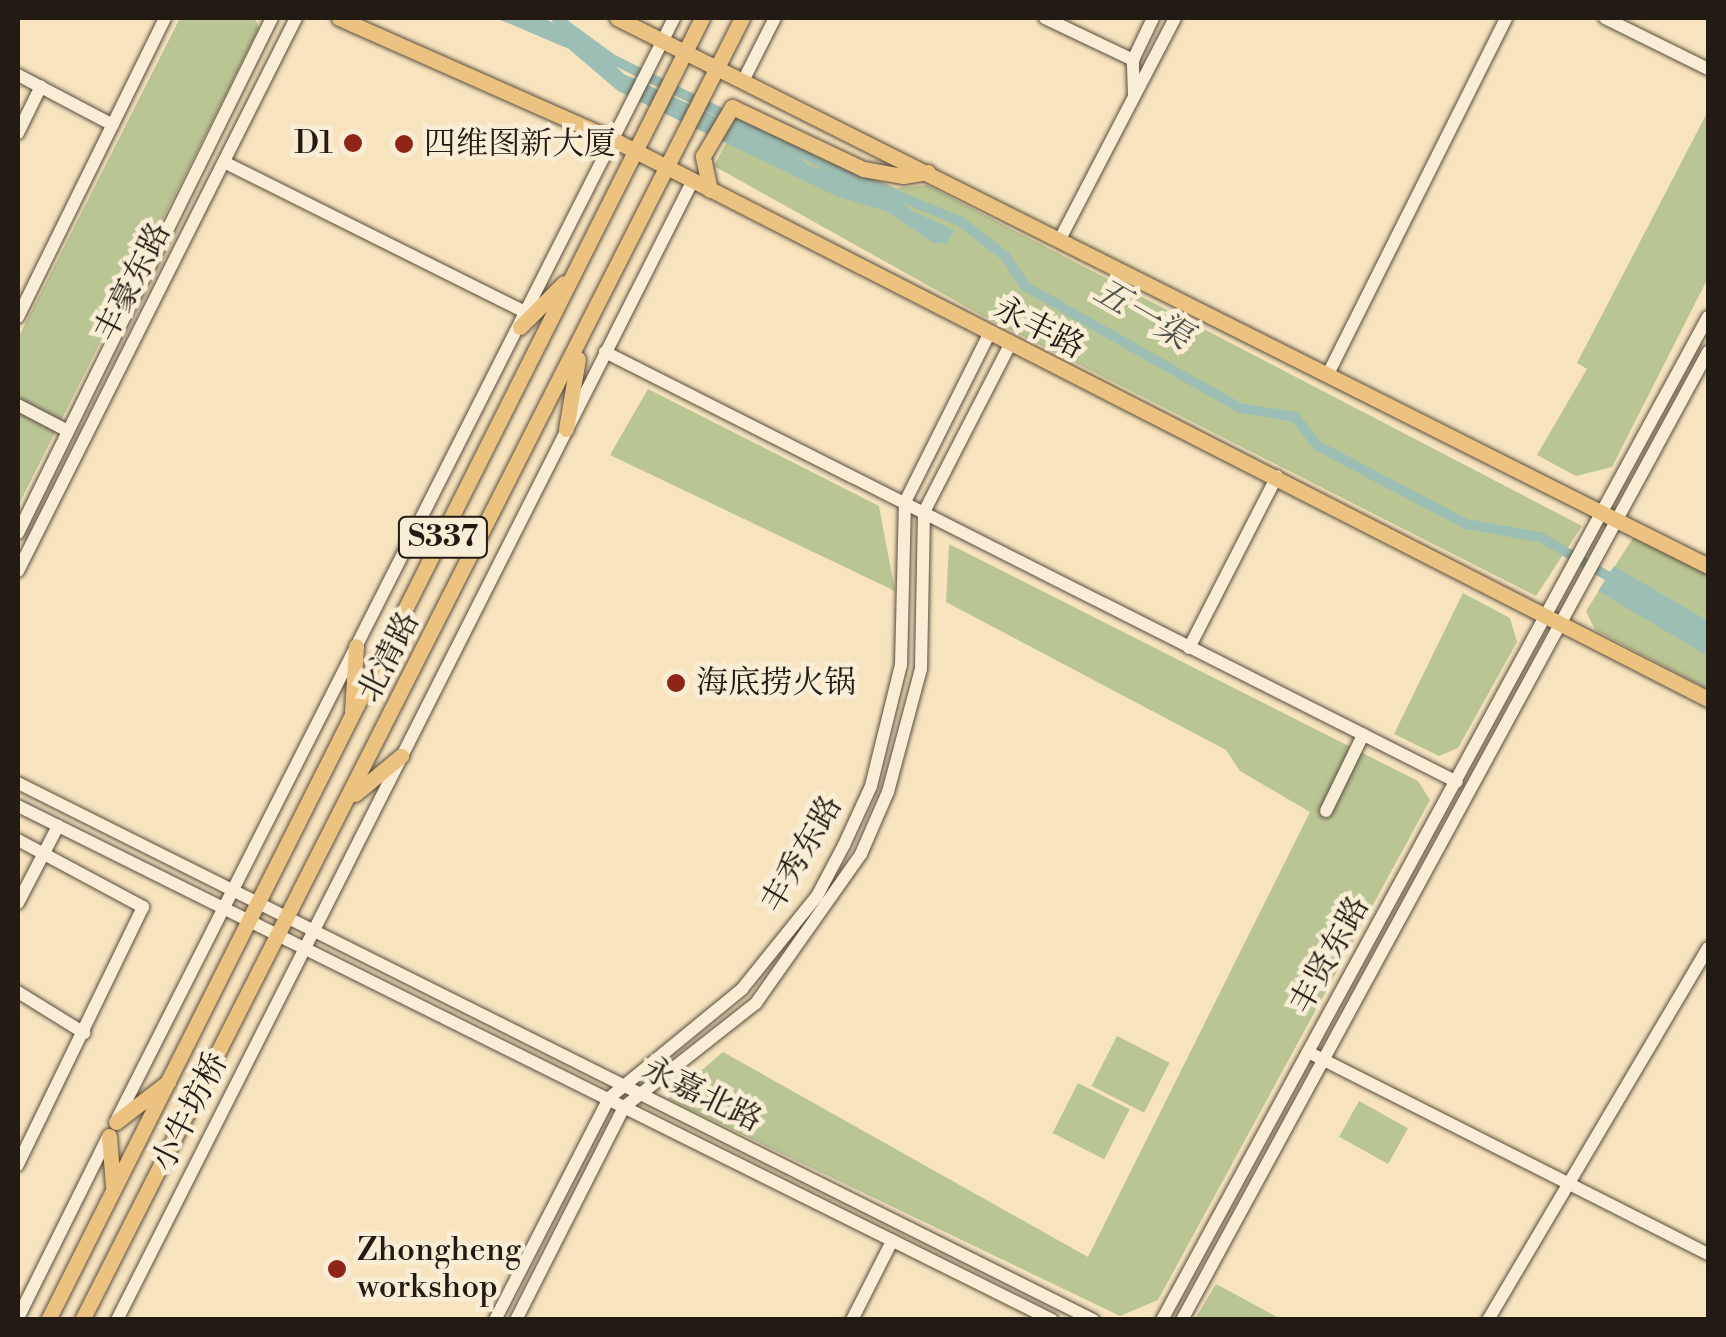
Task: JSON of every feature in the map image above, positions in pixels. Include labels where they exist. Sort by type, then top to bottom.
[{"type":"main road","name":"永丰路","points":[[339,18],[614,140],[712,194],[1277,476],[1708,699]]},
{"type":"main road","points":[[617,18],[1708,566]]},
{"type":"main road","name":"北清路","points":[[48,1320],[262,904],[702,18]]},
{"type":"main road","name":"北清路","points":[[82,1320],[742,18]]},
{"type":"main road","points":[[712,194],[703,178],[703,156],[726,111],[742,107],[862,169],[904,176],[928,172]]},
{"type":"main road","points":[[524,320],[574,273]]},
{"type":"main road","points":[[566,429],[581,341]]},
{"type":"main road","points":[[352,722],[356,646]]},
{"type":"main road","points":[[348,800],[402,756]]},
{"type":"main road","points":[[114,1190],[112,1128],[171,1080]]},
{"type":"street","points":[[18,318],[166,18]]},
{"type":"street","name":"丰豪东路","points":[[18,533],[272,18]]},
{"type":"street","name":"丰豪东路","points":[[18,570],[296,18]]},
{"type":"street","points":[[664,40],[674,18]]},
{"type":"street","points":[[743,81],[775,18]]},
{"type":"street","points":[[1045,18],[1132,60]]},
{"type":"street","points":[[1135,100],[1132,60],[1153,18]]},
{"type":"street","points":[[1060,238],[1175,18]]},
{"type":"street","points":[[1328,374],[1506,18]]},
{"type":"street","points":[[1605,18],[1708,69]]},
{"type":"street","name":"北清路","points":[[18,1318],[664,40]]},
{"type":"street","points":[[18,75],[113,125]]},
{"type":"street","points":[[18,133],[41,86]]},
{"type":"street","points":[[224,162],[524,320]]},
{"type":"street","name":"北清路","points":[[313,930],[692,182]]},
{"type":"street","points":[[1613,517],[1708,317]]},
{"type":"street","name":"丰秀东路","points":[[495,1320],[609,1098],[742,989],[817,896],[844,845],[872,786],[901,665],[906,502],[988,334]]},
{"type":"street","name":"丰秀东路","points":[[516,1320],[624,1107],[756,1003],[830,906],[861,854],[888,792],[920,669],[924,512],[1010,345]]},
{"type":"street","points":[[605,352],[1457,782]]},
{"type":"street","points":[[1555,620],[1708,352]]},
{"type":"street","points":[[18,405],[68,431]]},
{"type":"street","points":[[1190,648],[1277,476]]},
{"type":"street","name":"丰贤东路","points":[[1162,1320],[1457,782],[1555,620]]},
{"type":"street","name":"丰贤东路","points":[[1182,1320],[1324,1061],[1555,620]]},
{"type":"street","points":[[1326,811],[1363,735]]},
{"type":"street","name":"永嘉北路","points":[[18,783],[1093,1320]]},
{"type":"street","name":"永嘉北路","points":[[18,806],[1052,1320]]},
{"type":"street","points":[[18,903],[58,826]]},
{"type":"street","points":[[18,840],[143,907],[84,1033],[22,1142],[18,1166]]},
{"type":"street","name":"小牛坊桥","points":[[117,1320],[313,930]]},
{"type":"street","points":[[1488,1320],[1708,948]]},
{"type":"street","points":[[18,992],[84,1033]]},
{"type":"street","points":[[1308,1052],[1708,1254]]},
{"type":"street","points":[[852,1320],[892,1241]]},
{"type":"green space","points":[[180,18],[255,18],[259,28],[18,506],[18,338]]},
{"type":"green space","points":[[1708,111],[1708,278],[1612,467],[1576,476],[1537,455],[1587,369],[1577,363]]},
{"type":"green space","points":[[737,122],[896,188],[927,185],[1582,526],[1536,596],[979,314],[714,166]]},
{"type":"green space","points":[[648,389],[879,506],[895,591],[610,455]]},
{"type":"green space","points":[[1633,538],[1708,573],[1708,689],[1595,630],[1586,611]]},
{"type":"green space","points":[[949,544],[1418,781],[1430,800],[1158,1300],[1120,1316],[668,1099],[723,1052],[1088,1257],[1310,812],[1240,771],[1226,750],[946,602]]},
{"type":"green space","points":[[1463,593],[1510,618],[1517,642],[1458,748],[1439,756],[1394,734]]},
{"type":"green space","points":[[1117,1036],[1170,1063],[1144,1113],[1092,1086]]},
{"type":"green space","points":[[1078,1083],[1130,1109],[1104,1159],[1053,1133]]},
{"type":"green space","points":[[1359,1101],[1408,1128],[1388,1164],[1339,1137]]},
{"type":"green space","points":[[1216,1284],[1281,1319],[1195,1319]]},
{"type":"water","points":[[496,18],[543,18],[584,37],[624,74],[791,151],[808,165],[889,190],[912,211],[954,230],[947,243],[933,243],[888,212],[836,196],[618,91],[569,49]]},
{"type":"water","points":[[1614,566],[1708,621],[1708,656],[1598,591]]},
{"type":"waterway","name":"五一渠","points":[[556,18],[612,59],[841,172],[961,222],[1005,256],[1025,286],[1240,408],[1295,417],[1318,446],[1466,524],[1540,537],[1618,582]]},
{"type":"place","name":"D1","points":[[353,143]]},
{"type":"place","name":"四维图新大厦","points":[[404,144]]},
{"type":"place","name":"海底捞火锅","points":[[676,683]]},
{"type":"place","name":"Zhongheng workshop","points":[[337,1269]]}]
